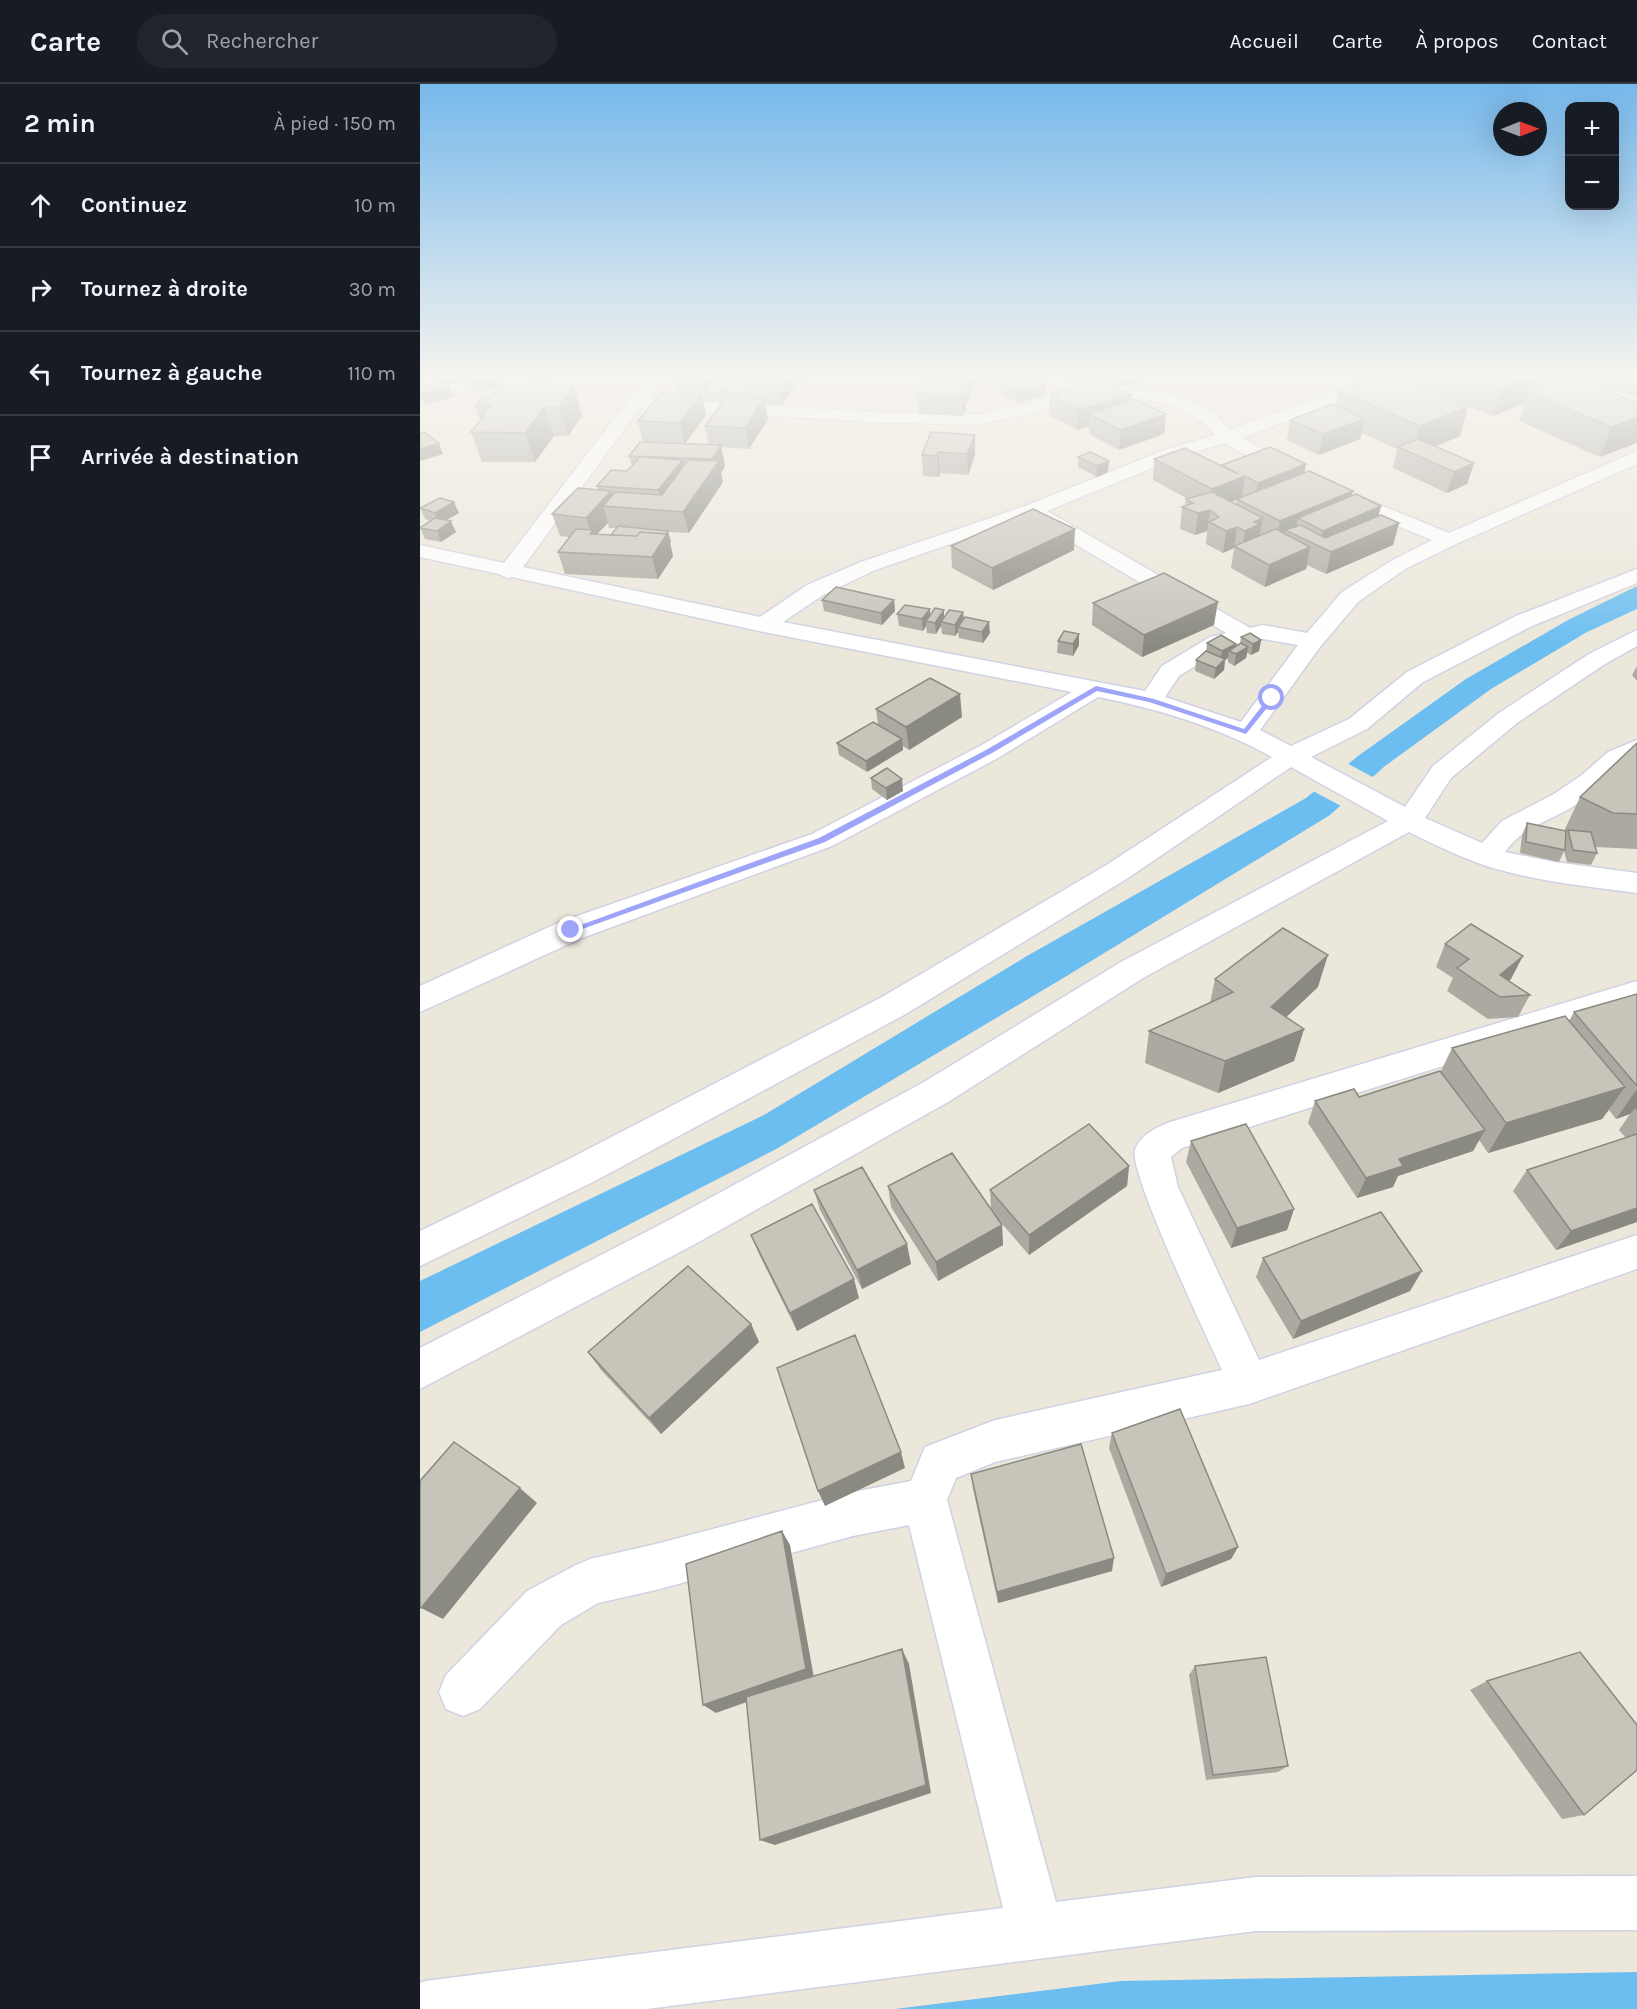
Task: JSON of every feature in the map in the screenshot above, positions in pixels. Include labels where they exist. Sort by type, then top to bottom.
[{"type":"street","points":[[508,572],[587,467]]},
{"type":"street","points":[[764,625],[815,590],[868,566],[1032,510],[1139,467]]},
{"type":"street","points":[[1283,467],[1317,485],[1449,540]]},
{"type":"street","points":[[1246,732],[1312,642],[1350,597],[1398,565],[1615,467]]},
{"type":"street","points":[[1032,510],[1247,636]]},
{"type":"street","points":[[420,551],[508,572],[764,625],[1151,700],[1246,732],[1409,821],[1448,840],[1509,863],[1637,883]]},
{"type":"street","points":[[420,1249],[580,1171],[893,1006],[1304,763],[1359,724],[1415,677],[1524,621],[1637,575]]},
{"type":"street","points":[[1151,700],[1170,671],[1218,642],[1263,632],[1287,635],[1312,642]]},
{"type":"street","points":[[420,1369],[758,1191],[936,1092],[1132,970],[1409,821],[1442,772],[1508,718],[1597,658],[1637,637]]},
{"type":"street","points":[[420,1000],[571,930],[822,840],[989,752],[1096,688]]},
{"type":"street","points":[[1488,855],[1501,837],[1512,827],[1564,800],[1591,781],[1617,758],[1637,748]]},
{"type":"street","points":[[1249,1384],[1160,1187],[1152,1152],[1170,1137],[1637,993]]},
{"type":"street","points":[[1036,1931],[925,1500],[940,1462],[995,1441],[1249,1384],[1637,1252]]},
{"type":"street","points":[[463,1692],[544,1608],[590,1582],[656,1567],[852,1514],[925,1500]]},
{"type":"street","points":[[425,2009],[1256,1904],[1637,1903]]},
{"type":"water","points":[[1637,586],[1637,609],[1587,632],[1491,689],[1385,766],[1330,815],[1065,977],[778,1148],[420,1332],[420,1281],[764,1115],[1027,956],[1306,798],[1358,756],[1466,679],[1568,620]]},
{"type":"water","points":[[1637,1972],[1637,2009],[895,2009],[1121,1981]]},
{"type":"pier","points":[[1345,762],[1376,779],[1343,807],[1311,790]]},
{"type":"building","points":[[631,467],[677,467],[658,490],[597,486],[611,470],[627,471]]},
{"type":"building","points":[[683,467],[715,467],[683,512],[603,506],[615,492],[662,495]]},
{"type":"building","points":[[1169,467],[1223,467],[1238,474],[1225,467],[1299,467],[1258,483],[1245,476],[1212,489]]},
{"type":"building","points":[[1442,467],[1465,467],[1454,472]]},
{"type":"building","points":[[1309,471],[1353,491],[1280,521],[1237,499]]},
{"type":"building","points":[[578,488],[611,491],[586,518],[552,514]]},
{"type":"building","points":[[1212,492],[1263,518],[1254,522],[1260,524],[1245,531],[1237,527],[1226,531],[1209,522],[1219,517],[1210,510],[1198,513],[1182,507],[1193,503],[1186,499]]},
{"type":"building","points":[[1356,494],[1381,506],[1323,531],[1298,518]]},
{"type":"building","points":[[440,498],[454,502],[435,513],[420,508]]},
{"type":"building","points":[[1033,509],[1075,529],[992,568],[951,546]]},
{"type":"building","points":[[1381,515],[1399,523],[1331,552],[1285,530],[1301,525],[1325,538]]},
{"type":"building","points":[[435,518],[451,521],[437,531],[420,528]]},
{"type":"building","points":[[618,526],[668,531],[665,534],[640,532],[637,536],[611,535]]},
{"type":"building","points":[[576,529],[593,530],[590,534],[637,536],[640,532],[667,534],[652,557],[558,552]]},
{"type":"building","points":[[1276,529],[1310,547],[1269,565],[1234,546]]},
{"type":"building","points":[[1164,573],[1218,602],[1144,635],[1093,603]]},
{"type":"building","points":[[836,587],[894,600],[881,613],[822,600]]},
{"type":"building","points":[[905,605],[930,609],[922,619],[897,614]]},
{"type":"building","points":[[935,608],[944,610],[935,623],[926,621]]},
{"type":"building","points":[[949,610],[963,612],[955,625],[941,622]]},
{"type":"building","points":[[965,617],[989,622],[982,632],[958,627]]},
{"type":"building","points":[[1064,631],[1079,634],[1073,644],[1058,641]]},
{"type":"building","points":[[1250,633],[1261,640],[1253,644],[1241,637]]},
{"type":"building","points":[[1221,635],[1236,644],[1222,651],[1207,643]]},
{"type":"building","points":[[1241,643],[1248,647],[1236,654],[1229,651]]},
{"type":"building","points":[[1206,651],[1225,659],[1216,668],[1196,660]]},
{"type":"building","points":[[930,678],[960,694],[906,727],[876,709]]},
{"type":"building","points":[[873,722],[902,739],[866,761],[837,743]]},
{"type":"building","points":[[1637,743],[1637,814],[1613,813],[1580,797]]},
{"type":"building","points":[[887,768],[902,779],[886,788],[871,778]]},
{"type":"building","points":[[1527,823],[1566,831],[1565,850],[1526,842]]},
{"type":"building","points":[[1568,830],[1591,832],[1597,853],[1573,850]]},
{"type":"building","points":[[1471,924],[1523,956],[1500,975],[1530,995],[1500,997],[1457,968],[1469,959],[1445,944]]},
{"type":"building","points":[[1283,928],[1328,955],[1271,1007],[1304,1029],[1225,1061],[1149,1031],[1233,992],[1215,979]]},
{"type":"building","points":[[1637,994],[1637,1086],[1574,1012]]},
{"type":"building","points":[[1565,1016],[1625,1087],[1506,1123],[1452,1048]]},
{"type":"building","points":[[1440,1071],[1485,1130],[1399,1159],[1403,1166],[1366,1178],[1315,1101],[1354,1089],[1359,1097]]},
{"type":"building","points":[[1089,1124],[1129,1166],[1029,1235],[990,1190]]},
{"type":"building","points":[[1246,1124],[1294,1209],[1237,1228],[1191,1141]]},
{"type":"building","points":[[1637,1134],[1637,1208],[1571,1231],[1527,1170]]},
{"type":"building","points":[[952,1153],[1002,1225],[936,1262],[888,1186]]},
{"type":"building","points":[[862,1167],[907,1244],[857,1270],[814,1190]]},
{"type":"building","points":[[812,1204],[854,1279],[790,1313],[751,1235]]},
{"type":"building","points":[[1381,1212],[1422,1271],[1301,1321],[1263,1258]]},
{"type":"building","points":[[688,1266],[751,1324],[649,1418],[588,1352]]},
{"type":"building","points":[[855,1335],[901,1452],[818,1491],[777,1368]]},
{"type":"building","points":[[1180,1409],[1238,1547],[1166,1574],[1112,1433]]},
{"type":"building","points":[[454,1442],[520,1488],[421,1608],[420,1481]]},
{"type":"building","points":[[1081,1444],[1114,1558],[997,1592],[971,1474]]},
{"type":"building","points":[[782,1531],[806,1669],[703,1705],[686,1564]]},
{"type":"building","points":[[902,1649],[926,1785],[760,1840],[746,1697]]},
{"type":"building","points":[[1580,1652],[1637,1725],[1637,1770],[1584,1815],[1487,1681]]},
{"type":"building","points":[[1266,1657],[1288,1766],[1213,1775],[1195,1666]]},
{"type":"route","points":[[571,930],[822,840],[989,752],[1096,688],[1151,700],[1246,732],[1272,698]]}]
